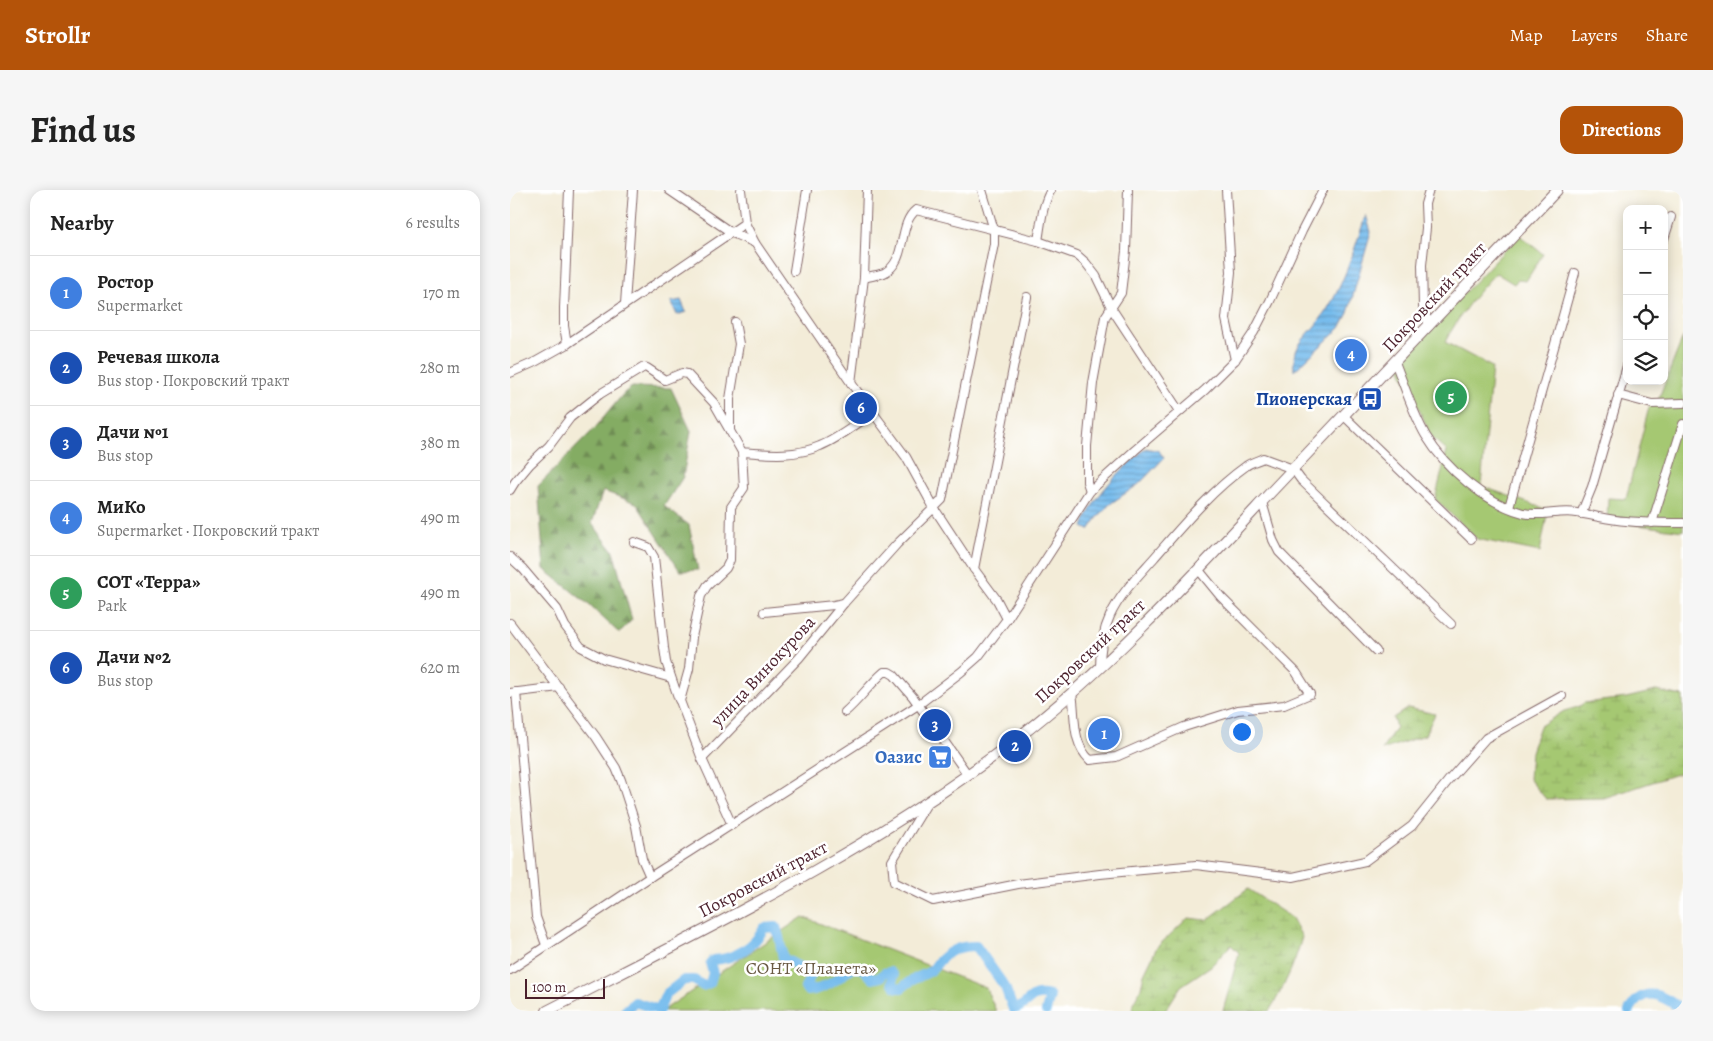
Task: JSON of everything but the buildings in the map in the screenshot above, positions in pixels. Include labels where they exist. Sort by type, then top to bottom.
[{"type":"main road","name":"Покровский тракт","points":[[547,1011],[822,867],[888,828],[1014,741],[1072,693],[1129,641],[1557,190]]},
{"type":"street","points":[[567,344],[564,308],[569,190]]},
{"type":"street","points":[[625,304],[633,190]]},
{"type":"street","points":[[669,190],[678,194],[732,233],[755,243]]},
{"type":"street","points":[[741,190],[745,224],[755,243],[872,413],[914,470],[934,508],[997,600],[1007,619]]},
{"type":"street","points":[[794,271],[807,190]]},
{"type":"street","points":[[851,383],[864,278],[867,190]]},
{"type":"street","points":[[982,190],[994,230]]},
{"type":"street","points":[[1038,241],[1043,212],[1051,190]]},
{"type":"street","points":[[1090,491],[1086,469],[1090,410],[1105,317],[1112,309],[1120,293],[1125,259],[1128,190]]},
{"type":"street","points":[[1226,190],[1231,272],[1226,319],[1235,360]]},
{"type":"street","points":[[510,970],[650,877],[918,705],[978,657],[1007,619],[1090,491],[1205,390],[1235,360],[1254,332],[1323,190]]},
{"type":"street","points":[[1429,190],[1425,204],[1426,228],[1422,265],[1422,307],[1429,326]]},
{"type":"street","points":[[864,278],[885,272],[897,259],[905,228],[916,210],[1038,241],[1077,255],[1096,276],[1112,309],[1179,411]]},
{"type":"street","points":[[1668,226],[1671,217]]},
{"type":"street","points":[[510,373],[535,362],[567,344],[745,224]]},
{"type":"street","name":"улица Винокурова","points":[[702,759],[799,658],[844,602],[897,544],[942,500],[994,244],[994,230]]},
{"type":"street","points":[[1509,507],[1575,273]]},
{"type":"street","points":[[974,569],[1027,296]]},
{"type":"street","points":[[730,432],[730,399],[738,344],[735,322]]},
{"type":"street","points":[[1395,362],[1426,435],[1432,444],[1471,486],[1490,499],[1536,515],[1557,512],[1624,521],[1683,523]]},
{"type":"street","points":[[510,490],[530,464],[549,446],[570,418],[600,394],[644,367],[665,380],[682,373],[687,374],[714,403],[742,452],[744,488],[731,507],[730,560],[726,568],[707,586],[701,596],[692,637],[689,669],[680,700]]},
{"type":"street","points":[[1581,514],[1592,487],[1623,379]]},
{"type":"street","points":[[1618,395],[1652,404],[1683,403]]},
{"type":"street","points":[[742,452],[778,454],[797,452],[820,446],[872,413]]},
{"type":"street","points":[[1344,416],[1471,539]]},
{"type":"street","points":[[1652,523],[1683,424]]},
{"type":"street","points":[[1100,668],[1102,634],[1110,614],[1131,584],[1177,531],[1226,482],[1248,464],[1263,458],[1293,469],[1302,480],[1451,624]]},
{"type":"street","points":[[1262,502],[1273,540],[1279,552],[1376,651]]},
{"type":"street","points":[[634,542],[648,547],[654,557],[664,648],[671,678],[702,759],[732,825]]},
{"type":"street","points":[[510,556],[557,609],[565,626],[581,647],[604,658],[671,678]]},
{"type":"street","points":[[1072,693],[1075,728],[1082,752],[1090,760],[1116,757],[1184,727],[1238,710],[1284,705],[1310,694],[1296,672],[1221,597],[1198,569]]},
{"type":"street","points":[[764,612],[834,605],[844,602]]},
{"type":"street","points":[[510,623],[596,737],[621,780],[636,826],[642,859],[650,877]]},
{"type":"street","points":[[845,712],[859,700],[884,672],[889,672],[918,705],[968,774]]},
{"type":"street","points":[[546,945],[536,917],[513,692],[559,687]]},
{"type":"street","points":[[929,800],[892,861],[894,882],[933,901],[1018,884],[1196,865],[1293,877],[1365,861],[1412,826],[1486,738],[1562,696]]},
{"type":"green space","points":[[1519,235],[1543,254],[1526,281],[1518,280],[1514,284],[1496,273],[1468,306],[1445,342],[1492,367],[1481,486],[1548,510],[1540,552],[1477,539],[1435,499],[1447,451],[1428,434],[1427,427],[1398,363]]},
{"type":"green space","points":[[1683,337],[1683,531],[1607,521],[1608,498],[1626,499],[1649,407],[1658,400],[1664,385],[1668,385],[1668,375]]},
{"type":"green space","points":[[632,387],[671,388],[691,431],[683,477],[664,506],[689,525],[698,570],[680,571],[636,503],[603,491],[592,523],[613,551],[632,620],[619,633],[589,605],[544,569],[538,486],[595,428],[624,393]]},
{"type":"green space","points":[[1656,691],[1683,696],[1683,772],[1604,798],[1546,799],[1529,779],[1531,752],[1540,726],[1564,711],[1584,703],[1626,698]]},
{"type":"green space","points":[[1408,708],[1435,714],[1425,735],[1382,750],[1396,727],[1393,718]]},
{"type":"green space","points":[[1248,889],[1292,918],[1302,937],[1280,993],[1269,1011],[1223,1011],[1239,953],[1231,945],[1211,966],[1181,986],[1165,1011],[1132,1011],[1133,1003],[1141,988],[1144,974],[1157,947],[1188,918],[1207,920]]},
{"type":"green space","name":"СОНТ «Планета»","points":[[803,917],[986,988],[996,1011],[662,1011]]},
{"type":"water","points":[[1366,215],[1371,232],[1348,313],[1340,328],[1294,371],[1297,348],[1319,321],[1335,297],[1347,270]]},
{"type":"water","points":[[681,300],[686,312],[677,315],[671,302]]},
{"type":"water","points":[[1146,448],[1159,451],[1164,458],[1139,484],[1110,504],[1089,530],[1083,527],[1101,494],[1118,474]]},
{"type":"waterway","points":[[625,1011],[635,1002],[659,1010],[666,994],[684,980],[694,980],[703,986],[710,983],[713,973],[710,963],[713,960],[729,957],[743,951],[755,941],[764,928],[776,927],[783,958],[803,969],[813,971],[805,988],[808,991],[826,986],[852,968],[862,968],[873,979],[890,972],[894,976],[892,982],[897,988],[902,988],[931,971],[944,956],[952,951],[976,946],[1005,987],[1013,1009],[1023,1005],[1037,995],[1043,995],[1050,996],[1046,1011]]},
{"type":"waterway","points":[[1629,1011],[1635,1002],[1647,995],[1661,997],[1683,1010]]},
{"type":"place","name":"МиКо","points":[[1351,355]]},
{"type":"place","name":"СОТ «Терра»","points":[[1451,397]]},
{"type":"place","name":"Пионерская","points":[[1370,399]]},
{"type":"place","name":"Дачи №2","points":[[861,408]]},
{"type":"place","name":"Дачи №1","points":[[935,725]]},
{"type":"place","name":"Ростор","points":[[1104,734]]},
{"type":"place","name":"Речевая школа","points":[[1015,746]]},
{"type":"place","name":"Оазис","points":[[940,757]]}]
